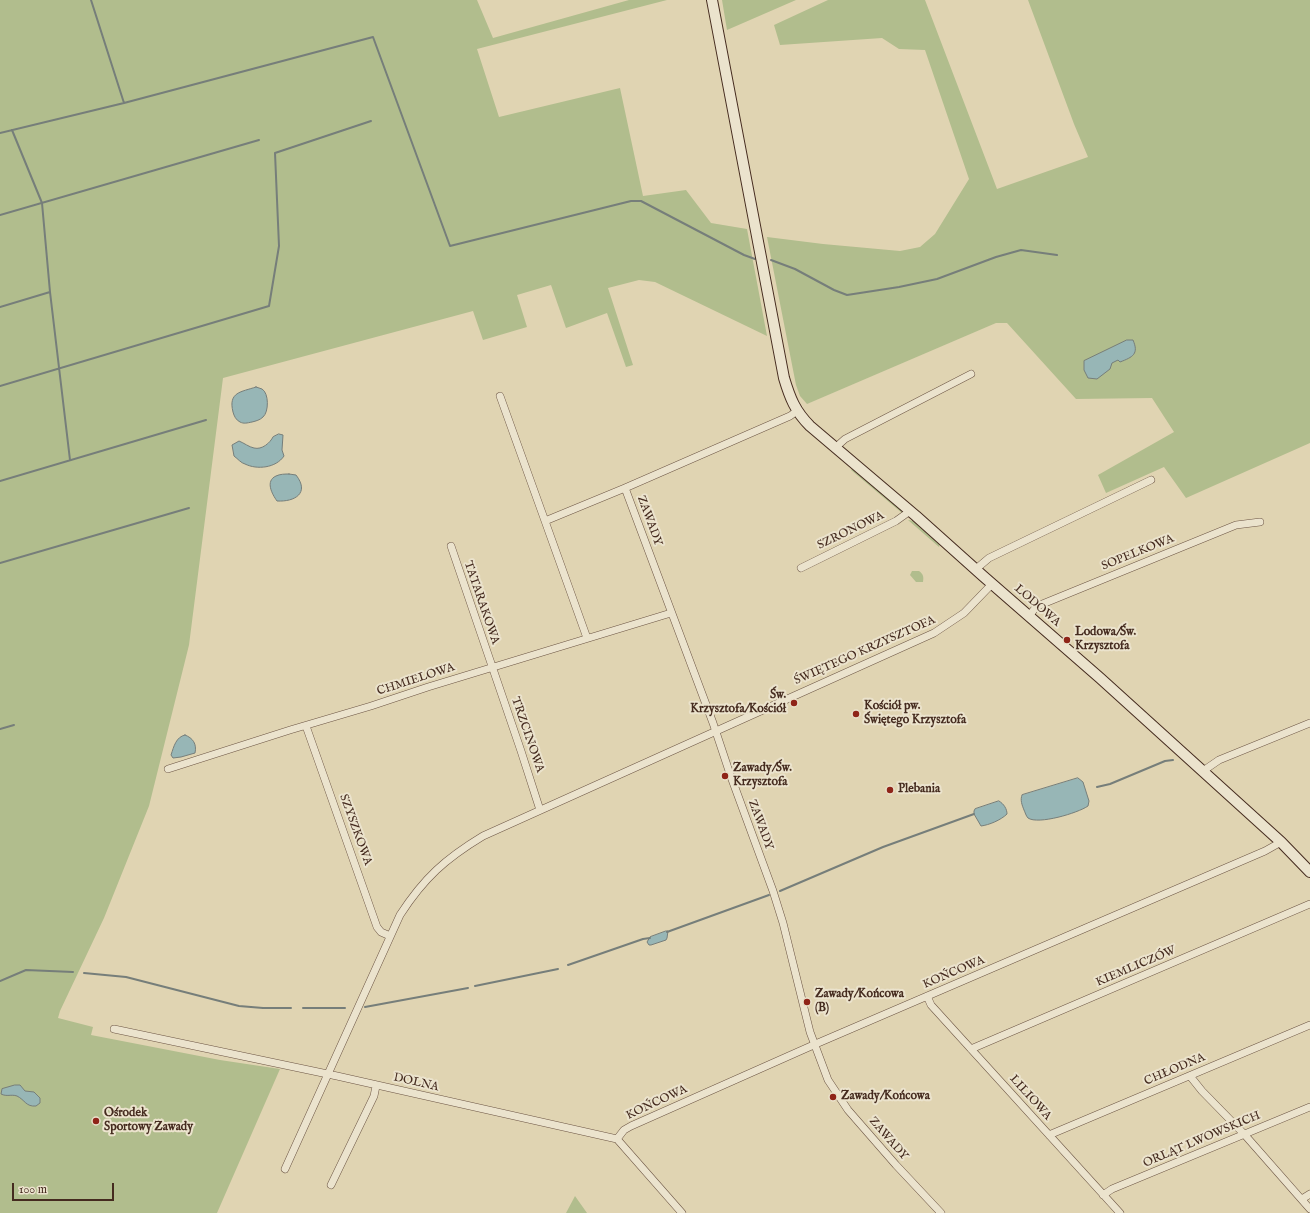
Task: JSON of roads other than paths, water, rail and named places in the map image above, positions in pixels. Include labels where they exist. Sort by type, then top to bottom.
[{"type":"street","name":"LODOWA","points":[[712,0],[784,378],[790,400],[797,411],[810,426],[835,448],[910,511],[1096,674],[1281,842],[1310,872]]},
{"type":"street","points":[[835,448],[845,439],[971,374]]},
{"type":"street","points":[[500,396],[587,638]]},
{"type":"street","points":[[625,488],[790,416],[797,411]]},
{"type":"street","points":[[976,569],[989,558],[1151,480]]},
{"type":"street","name":"ZAWADY","points":[[545,521],[625,488],[779,909],[806,1017],[814,1044],[828,1080],[848,1110],[896,1165],[941,1213]]},
{"type":"street","name":"SZRONOWA","points":[[801,568],[896,521],[910,511]]},
{"type":"street","name":"SOPELKOWA","points":[[1029,616],[1040,605],[1236,525],[1260,522]]},
{"type":"street","name":"TATARAKOWA","points":[[451,546],[492,668]]},
{"type":"street","name":"ŚWIĘTEGO KRZYSZTOFA","points":[[285,1169],[400,915],[428,877],[442,863],[461,849],[483,836],[934,633],[964,613],[992,584]]},
{"type":"street","name":"CHMIELOWA","points":[[168,768],[671,613]]},
{"type":"street","name":"TRZCINOWA","points":[[492,668],[522,751],[540,810]]},
{"type":"street","points":[[1203,771],[1219,760],[1310,723]]},
{"type":"street","name":"SZYSZKOWA","points":[[306,726],[378,927],[381,932],[390,936]]},
{"type":"street","name":"KOŃCOWA","points":[[617,1139],[624,1130],[631,1126],[814,1044],[1265,852],[1281,842]]},
{"type":"street","name":"KIEMLICZÓW","points":[[971,1049],[1310,904]]},
{"type":"street","name":"LILIOWA","points":[[927,996],[931,1004],[971,1049],[1120,1213]]},
{"type":"street","name":"CHŁODNA","points":[[1049,1135],[1310,1025]]},
{"type":"street","name":"DOLNA","points":[[114,1029],[328,1074],[617,1139]]},
{"type":"street","points":[[1190,1076],[1202,1091],[1244,1134],[1310,1209]]},
{"type":"street","points":[[331,1185],[374,1096],[376,1086]]},
{"type":"street","name":"ORLĄT LWOWSKICH","points":[[1103,1195],[1112,1189],[1310,1107]]},
{"type":"street","points":[[617,1139],[682,1213]]},
{"type":"street","points":[[1302,1199],[1310,1194]]},
{"type":"water","points":[[1127,340],[1133,340],[1135,345],[1135,352],[1131,357],[1120,362],[1118,360],[1112,363],[1110,369],[1097,379],[1088,378],[1084,370],[1084,361]]},
{"type":"water","points":[[256,387],[262,389],[266,394],[267,407],[265,415],[261,419],[255,421],[246,423],[240,422],[236,419],[233,413],[232,400],[237,394]]},
{"type":"water","points":[[279,434],[283,435],[282,450],[284,456],[276,463],[266,467],[255,467],[241,462],[234,456],[232,445],[239,441],[252,447],[260,448],[265,446],[273,437]]},
{"type":"water","points":[[278,475],[296,475],[300,481],[301,491],[295,498],[277,501],[270,488],[271,481]]},
{"type":"water","points":[[185,735],[194,742],[195,753],[173,758],[171,755],[176,742],[179,738]]},
{"type":"water","points":[[1078,778],[1083,782],[1089,801],[1088,806],[1067,815],[1049,819],[1033,820],[1027,817],[1023,808],[1021,799],[1022,795]]},
{"type":"water","points":[[999,801],[1005,807],[1007,814],[995,822],[981,826],[974,814],[975,809]]},
{"type":"water","points":[[668,931],[666,940],[649,945],[647,942],[650,937]]},
{"type":"water","points":[[20,1085],[25,1091],[34,1092],[40,1098],[40,1103],[33,1106],[17,1096],[1,1094],[2,1089]]},
{"type":"waterway","points":[[91,0],[124,103],[373,37],[450,246],[631,201],[641,201],[744,255],[755,259]]},
{"type":"waterway","points":[[0,133],[124,103]]},
{"type":"waterway","points":[[0,386],[269,306],[279,246],[275,153],[371,121]]},
{"type":"waterway","points":[[12,130],[42,203],[50,292],[70,460]]},
{"type":"waterway","points":[[0,215],[259,140]]},
{"type":"waterway","points":[[771,260],[795,269],[834,290],[847,295],[899,287],[937,279],[996,257],[1021,250],[1057,255]]},
{"type":"waterway","points":[[0,307],[50,292]]},
{"type":"waterway","points":[[0,481],[206,420]]},
{"type":"waterway","points":[[0,563],[189,508]]},
{"type":"waterway","points":[[0,729],[14,725]]},
{"type":"waterway","points":[[1097,787],[1110,784],[1165,761],[1173,760]]},
{"type":"waterway","points":[[780,891],[883,847],[974,814]]},
{"type":"waterway","points":[[667,932],[769,895]]},
{"type":"waterway","points":[[568,965],[643,939],[650,938]]},
{"type":"waterway","points":[[475,986],[558,969]]},
{"type":"waterway","points":[[0,981],[26,970],[73,972]]},
{"type":"waterway","points":[[84,973],[126,977],[239,1006],[291,1008]]},
{"type":"waterway","points":[[365,1007],[468,988]]},
{"type":"waterway","points":[[303,1008],[345,1008]]},
{"type":"place","name":"Lodowa/Św. Krzysztofa","points":[[1067,640]]},
{"type":"place","name":"Św. Krzysztofa/Kościół","points":[[794,703]]},
{"type":"place","name":"Kościół pw. Świętego Krzysztofa","points":[[856,714]]},
{"type":"place","name":"Zawady/Św. Krzysztofa","points":[[725,776]]},
{"type":"place","name":"Plebania","points":[[890,790]]},
{"type":"place","name":"Zawady/Końcowa (B)","points":[[807,1002]]},
{"type":"place","name":"Zawady/Końcowa","points":[[833,1097]]},
{"type":"place","name":"Ośrodek Sportowy Zawady","points":[[96,1121]]}]
